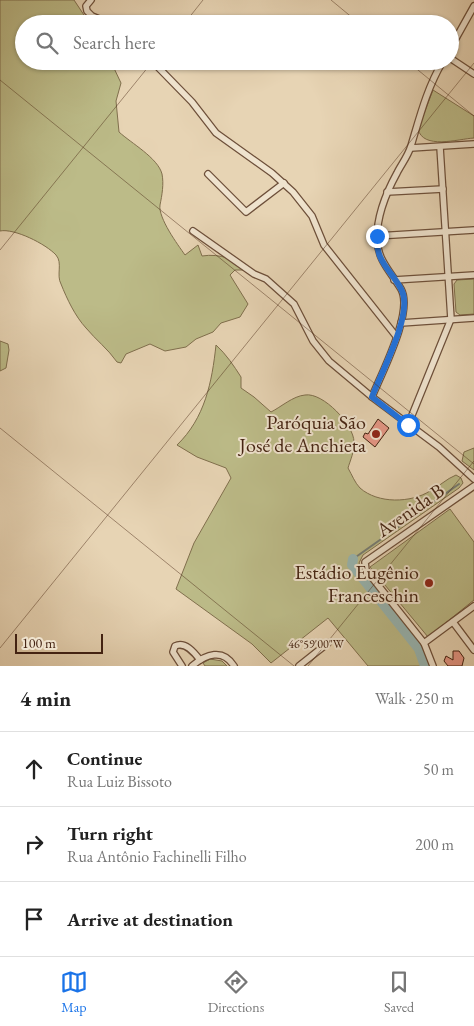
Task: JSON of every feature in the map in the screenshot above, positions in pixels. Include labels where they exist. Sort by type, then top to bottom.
[{"type":"street","points":[[90,0],[86,6],[87,11],[91,15]]},
{"type":"street","points":[[459,33],[474,6]]},
{"type":"street","points":[[459,64],[474,74]]},
{"type":"street","points":[[161,70],[192,102],[216,133],[284,183],[312,216],[324,245],[396,336]]},
{"type":"street","points":[[372,397],[401,323],[404,302],[402,290],[381,259],[377,236],[387,192],[411,148],[414,132],[431,82],[438,70]]},
{"type":"street","points":[[411,148],[474,144]]},
{"type":"street","points":[[408,425],[451,319],[440,147]]},
{"type":"street","points":[[208,174],[246,212],[284,183]]},
{"type":"street","points":[[387,192],[443,189]]},
{"type":"street","points":[[377,236],[474,230]]},
{"type":"street","points":[[194,231],[254,274],[266,279],[294,304],[313,341],[335,367],[439,447],[474,479]]},
{"type":"street","points":[[394,280],[474,275]]},
{"type":"street","points":[[401,323],[474,318]]},
{"type":"street","name":"Avenida B","points":[[424,643],[366,570],[365,562],[474,486]]},
{"type":"street","points":[[434,666],[424,643],[474,606]]},
{"type":"street","points":[[453,622],[474,650]]},
{"type":"street","points":[[299,666],[328,643]]},
{"type":"street","points":[[182,666],[173,652],[178,644],[184,645],[200,660]]},
{"type":"street","points":[[192,666],[213,654],[222,655],[234,666]]},
{"type":"shaded area","points":[[0,0],[74,0],[84,15],[15,15],[15,70],[115,70],[121,83],[116,101],[119,132],[150,157],[162,174],[160,210],[165,224],[185,255],[198,245],[202,256],[209,255],[228,258],[251,270],[235,270],[230,275],[248,304],[240,317],[221,323],[213,332],[196,339],[186,347],[165,351],[150,344],[126,354],[121,363],[117,362],[82,323],[72,307],[59,277],[59,262],[56,255],[45,246],[21,234],[0,231]]},
{"type":"shaded area","points":[[433,90],[474,116],[474,138],[442,142],[427,139],[421,135],[418,129]]},
{"type":"shaded area","points":[[474,279],[474,314],[460,315],[456,312],[454,284],[457,280]]},
{"type":"shaded area","points":[[0,341],[8,344],[9,350],[6,368],[0,371]]},
{"type":"shaded area","points":[[216,345],[241,377],[241,388],[271,412],[305,395],[312,395],[320,399],[336,411],[353,435],[354,448],[348,468],[358,486],[367,493],[385,499],[404,500],[422,495],[456,475],[461,478],[463,483],[459,488],[363,555],[359,563],[368,580],[417,641],[429,666],[368,666],[328,618],[271,663],[252,644],[176,589],[194,543],[231,478],[226,468],[197,457],[177,445],[194,423],[206,399]]},
{"type":"shaded area","points":[[474,448],[474,470],[462,461],[464,452]]},
{"type":"shaded area","name":"Estádio Eugênio Franceschin","points":[[450,509],[474,542],[474,600],[428,637],[370,567]]},
{"type":"shaded area","points":[[210,659],[222,661],[227,666],[205,666],[203,663]]},
{"type":"building","name":"Paróquia São José de Anchieta","points":[[378,419],[389,428],[375,447],[363,437],[365,433],[368,434]]},
{"type":"building","points":[[453,651],[459,651],[464,658],[462,666],[448,666],[444,661],[446,656],[453,660]]},
{"type":"waterway","points":[[353,559],[459,484]]},
{"type":"waterway","points":[[353,559],[352,565],[419,649],[425,666]]},
{"type":"place","name":"Paróquia São José de Anchieta","points":[[376,434]]},
{"type":"place","name":"Estádio Eugênio Franceschin","points":[[429,583]]},
{"type":"route","points":[[377,236],[381,259],[402,290],[404,315],[372,397],[408,425]]}]
